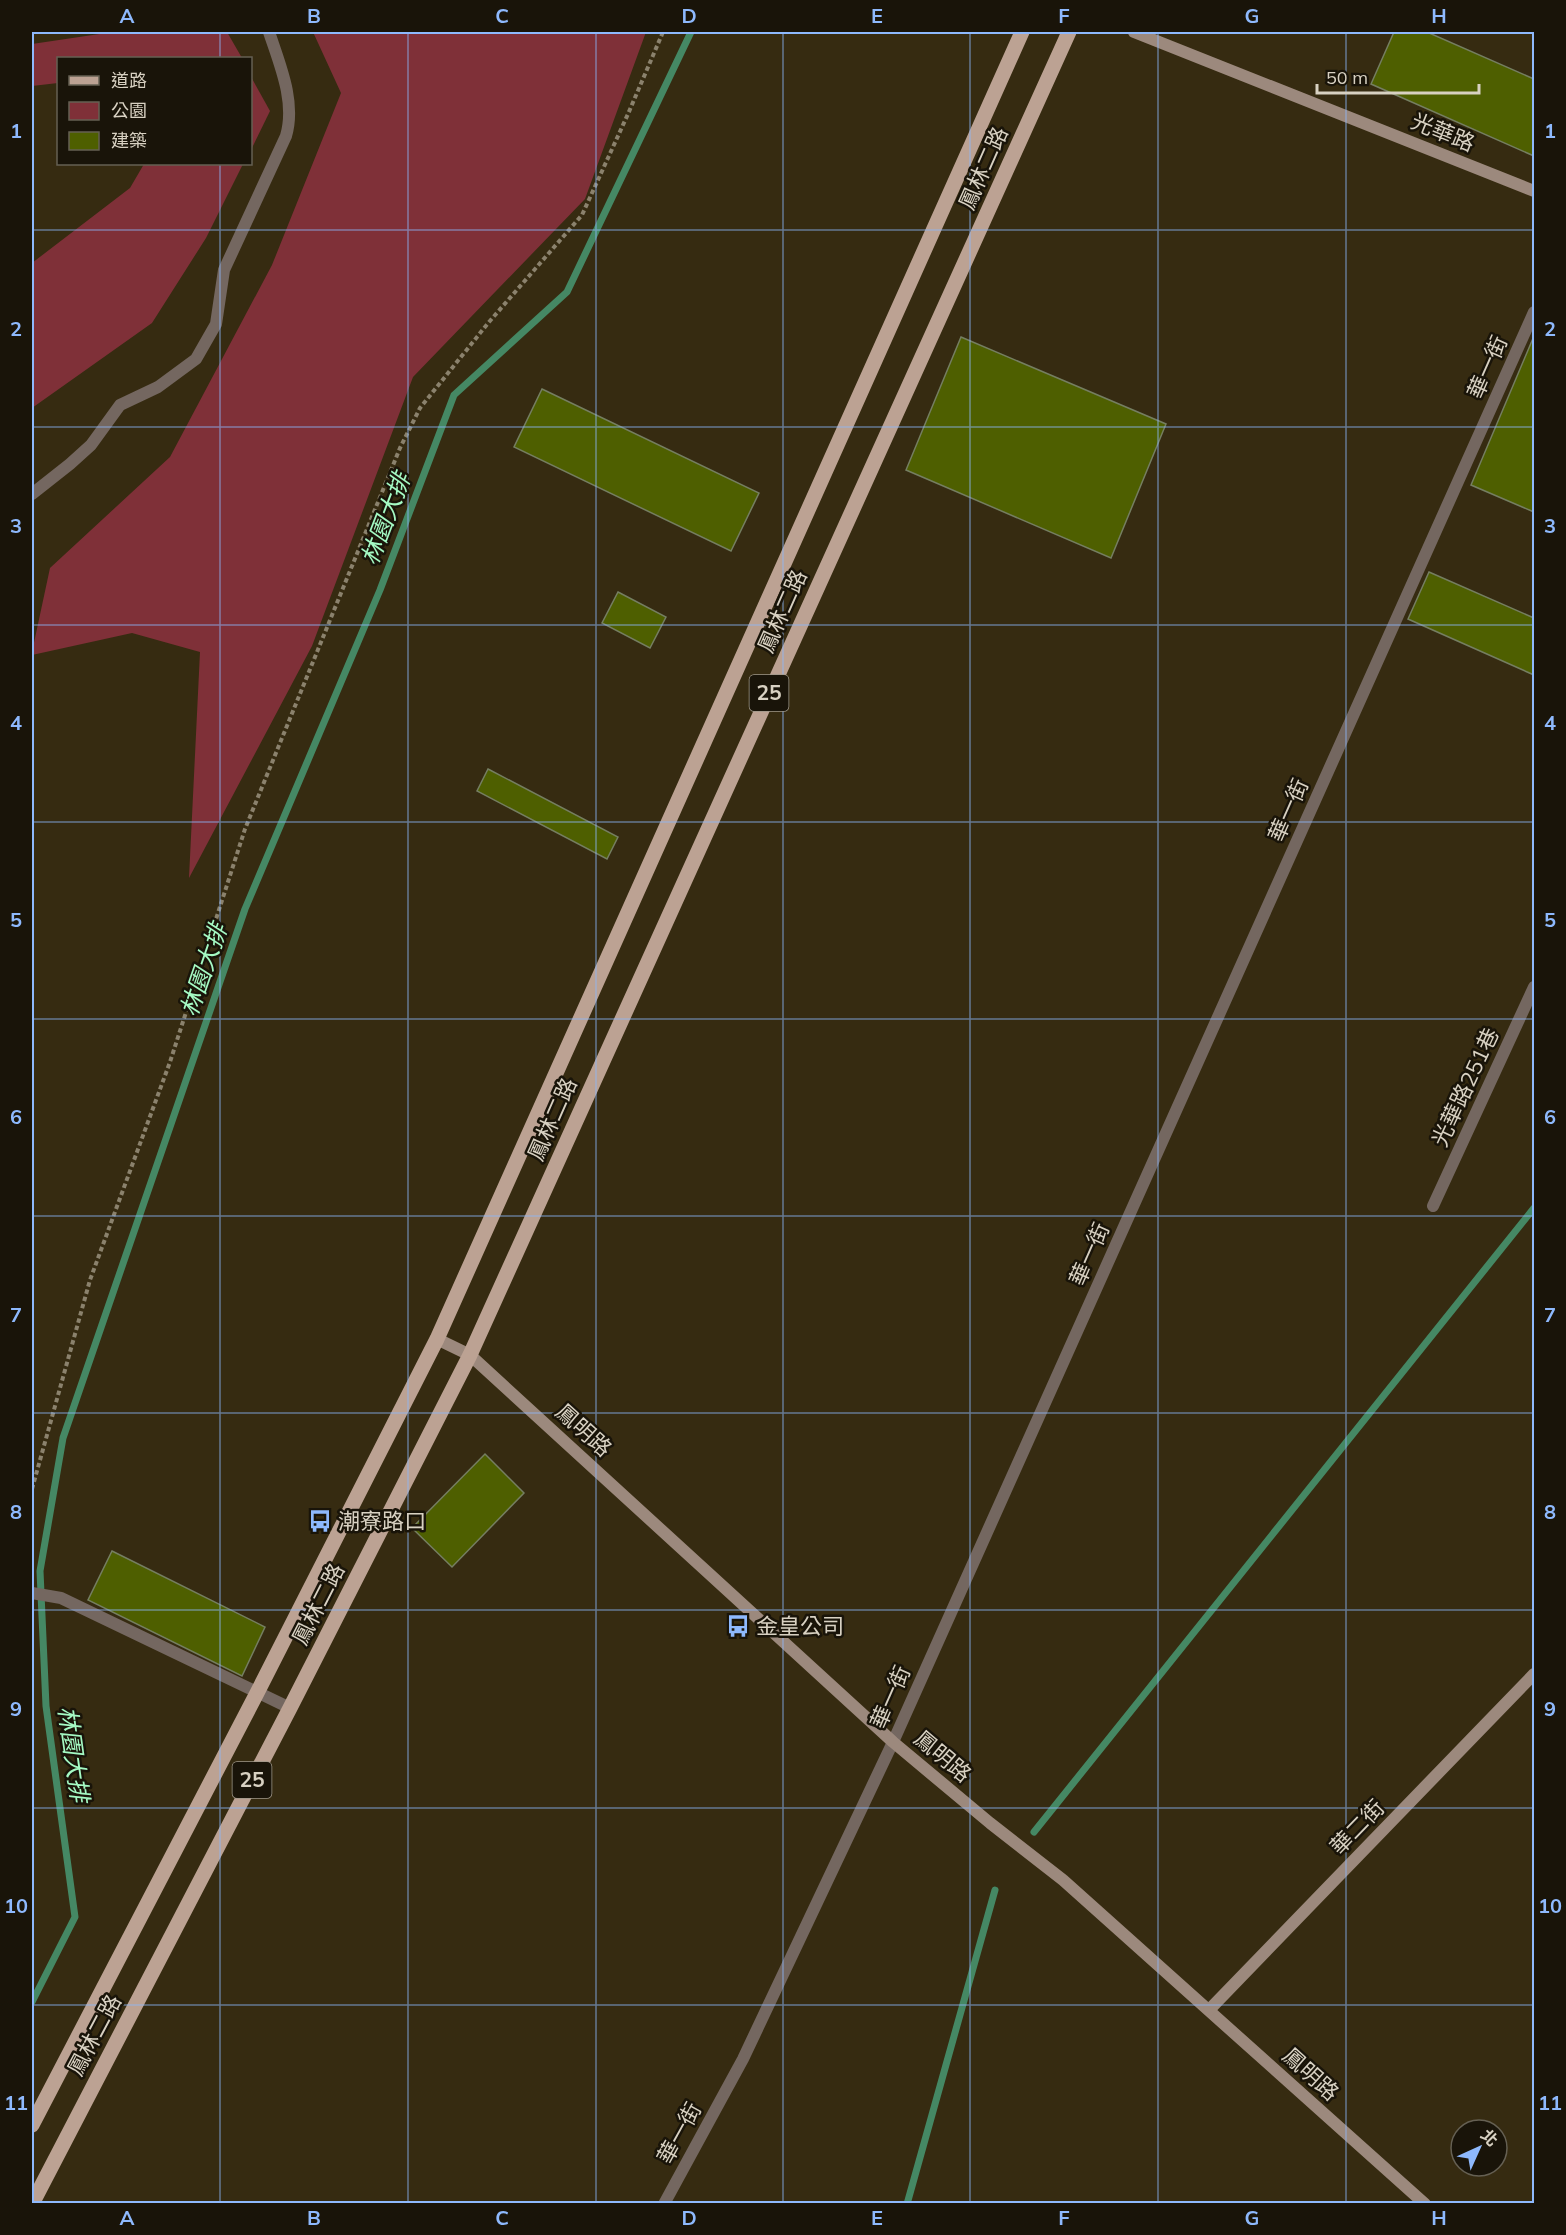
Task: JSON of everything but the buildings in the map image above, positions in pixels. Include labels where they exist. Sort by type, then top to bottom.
[{"type":"main road","name":"鳳林二路","points":[[32,2125],[257,1693],[437,1339],[1022,32]]},
{"type":"main road","name":"鳳林二路","points":[[32,2204],[290,1708],[470,1355],[1069,32]]},
{"type":"street","points":[[32,494],[92,444],[120,405],[158,387],[196,359],[216,324],[224,270],[286,136],[291,120],[285,80],[269,32]]},
{"type":"street","name":"光華路","points":[[1134,32],[1534,191]]},
{"type":"street","name":"華一街","points":[[664,2204],[743,2059],[893,1742],[1534,312]]},
{"type":"street","name":"光華路251巷","points":[[1433,1206],[1534,987]]},
{"type":"street","name":"鳳明路","points":[[437,1339],[470,1355],[893,1742],[990,1823],[1064,1880],[1417,2201]]},
{"type":"street","points":[[32,1593],[60,1598],[290,1708]]},
{"type":"street","name":"華二街","points":[[1209,2010],[1534,1674]]},
{"type":"path","points":[[32,1488],[90,1280],[170,1062],[245,829],[400,448],[420,408],[489,322],[582,215],[663,32]]},
{"type":"green space","points":[[113,32],[227,32],[241,57],[57,57],[57,83],[32,86],[32,44]]},
{"type":"green space","points":[[313,32],[646,32],[585,199],[413,377],[312,646],[189,878],[200,652],[132,633],[32,655],[32,652],[50,568],[170,457],[272,265],[341,93]]},
{"type":"green space","points":[[252,79],[270,111],[252,148]]},
{"type":"green space","points":[[143,165],[242,165],[206,238],[152,323],[32,408],[32,263],[130,188]]},
{"type":"waterway","name":"林園大排","points":[[32,2002],[75,1917],[46,1706],[40,1571],[63,1438],[245,909],[380,590],[454,395],[567,292],[691,32]]},
{"type":"waterway","points":[[1034,1832],[1534,1208]]},
{"type":"waterway","points":[[907,2204],[995,1890]]},
{"type":"place","name":"潮寮路口","points":[[320,1521]]},
{"type":"place","name":"金皇公司","points":[[738,1626]]}]
